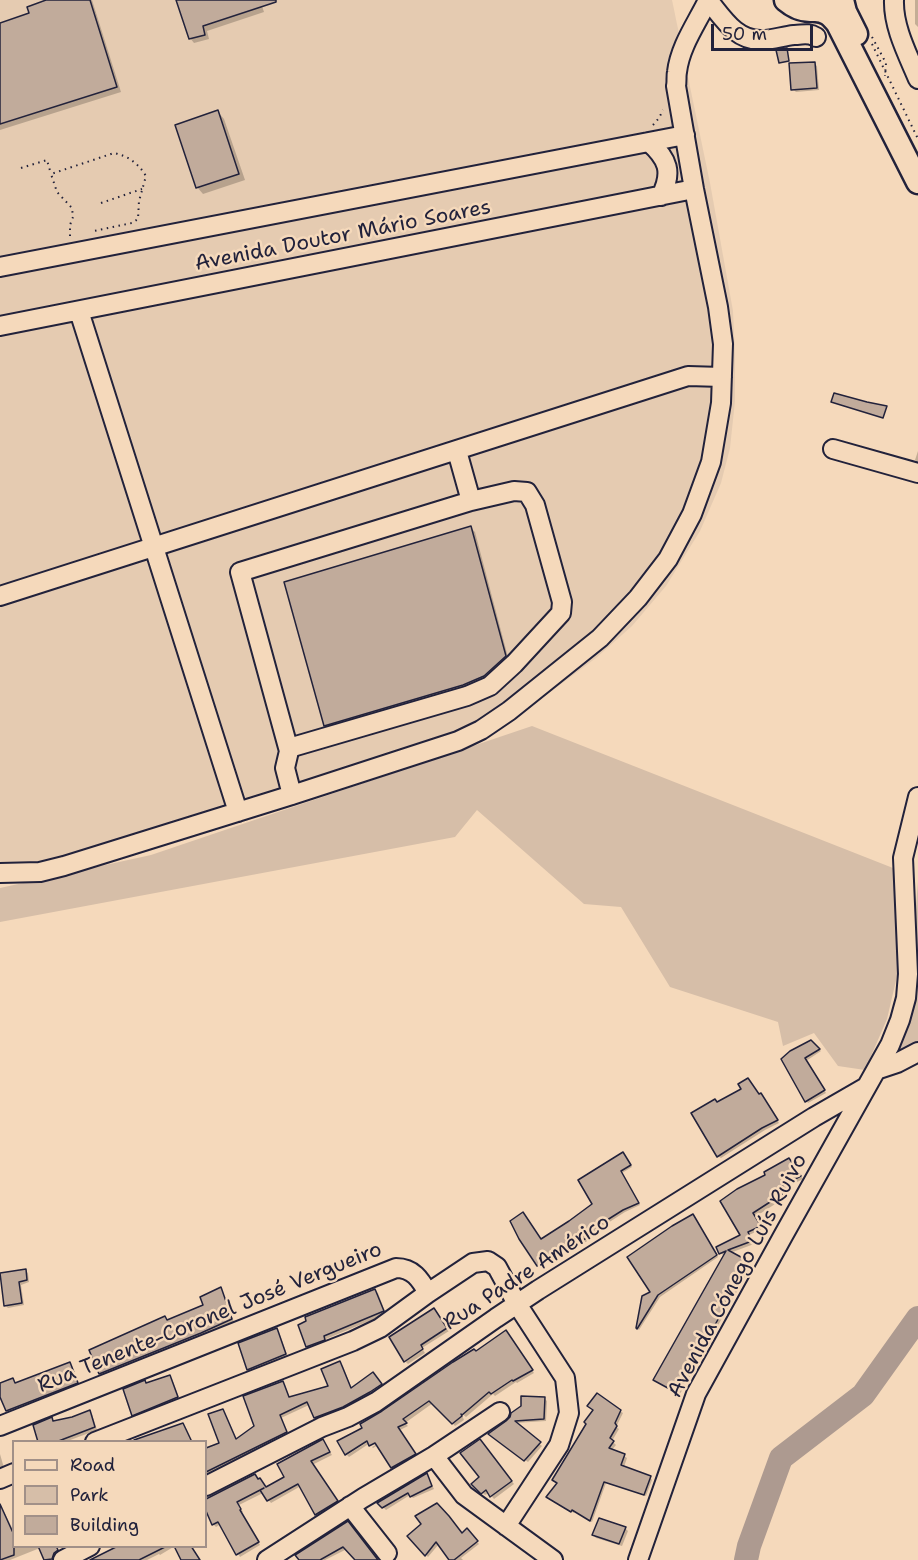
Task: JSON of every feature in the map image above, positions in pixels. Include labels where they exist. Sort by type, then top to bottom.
[{"type":"main road","points":[[786,0],[793,6],[804,10],[822,10],[838,24],[918,182]]},
{"type":"main road","points":[[815,10],[826,7],[835,0]]},
{"type":"main road","points":[[842,0],[845,12],[918,156]]},
{"type":"street","points":[[0,873],[40,872],[64,866],[458,741],[482,730],[509,711],[600,638],[638,598],[668,559],[692,514],[711,462],[721,403],[723,344],[718,306],[676,86],[677,71],[683,49],[708,0],[736,33],[749,39],[772,39],[810,33],[816,37]]},
{"type":"street","points":[[894,0],[900,34],[918,79]]},
{"type":"street","name":"Avenida Doutor Mário Soares","points":[[0,267],[648,136],[685,135]]},
{"type":"street","points":[[648,136],[666,161],[668,173],[661,196]]},
{"type":"street","name":"Avenida Doutor Mário Soares","points":[[0,326],[694,189]]},
{"type":"street","points":[[79,311],[238,812]]},
{"type":"street","points":[[0,596],[688,376],[722,377]]},
{"type":"street","points":[[833,449],[918,473]]},
{"type":"street","points":[[457,451],[471,501]]},
{"type":"street","points":[[288,748],[467,696],[490,686],[514,664],[561,612],[562,602],[535,505],[527,492],[514,491],[471,501],[240,572],[289,752],[285,768],[292,795]]},
{"type":"street","name":"Avenida Cónego Luís Ruivo","points":[[638,1560],[696,1394],[890,1045],[900,1020],[906,998],[908,974],[903,858],[918,797]]},
{"type":"street","points":[[876,1070],[897,1063],[918,1052]]},
{"type":"street","name":"Rua Padre Américo","points":[[207,1485],[376,1402],[517,1304],[867,1086]]},
{"type":"street","points":[[116,1438],[353,1341],[380,1328],[473,1263],[488,1261],[497,1267],[517,1304],[566,1378],[568,1413],[559,1445],[506,1526]]},
{"type":"street","name":"Rua Tenente-Coronel José Vergueiro","points":[[0,1426],[396,1268],[405,1268],[413,1273],[428,1293]]},
{"type":"street","points":[[267,1560],[500,1412]]},
{"type":"street","points":[[434,1456],[464,1495],[553,1560]]},
{"type":"street","points":[[350,1506],[387,1554]]},
{"type":"street","points":[[63,1560],[86,1548]]},
{"type":"path","points":[[869,34],[886,63],[885,80],[918,146]]},
{"type":"path","points":[[870,40],[918,139]]},
{"type":"path","points":[[648,136],[664,108]]},
{"type":"path","points":[[51,174],[114,153],[130,159],[140,167],[146,176],[139,201],[138,219],[132,223],[92,232],[94,238]]},
{"type":"path","points":[[21,168],[47,160],[57,192],[72,208],[73,217],[69,234],[72,242]]},
{"type":"path","points":[[101,203],[142,189]]},
{"type":"shaded area","points":[[0,0],[672,0],[710,183],[733,311],[735,401],[730,448],[721,483],[700,531],[666,586],[632,626],[596,658],[514,719],[483,738],[146,851],[59,875],[0,881]]},
{"type":"green space","points":[[532,726],[893,868],[900,941],[898,972],[887,1019],[865,1070],[838,1066],[814,1033],[783,1046],[778,1022],[670,987],[621,907],[584,904],[477,810],[455,837],[0,922],[0,888],[151,855]]},
{"type":"green space","points":[[918,882],[918,977],[915,917]]},
{"type":"green space","points":[[918,977],[918,1045],[895,1061]]},
{"type":"building","points":[[46,0],[90,0],[117,87],[0,124],[0,23],[29,13],[27,7]]},
{"type":"building","points":[[176,0],[276,0],[276,2],[203,26],[205,35],[189,39]]},
{"type":"building","points":[[787,48],[789,61],[779,63],[776,50]]},
{"type":"building","points":[[815,62],[817,88],[791,90],[789,63]]},
{"type":"building","points":[[218,110],[239,174],[196,188],[175,125]]},
{"type":"building","points":[[834,393],[887,406],[883,418],[831,402]]},
{"type":"building","points":[[471,526],[506,656],[484,676],[463,685],[324,726],[284,582]]},
{"type":"building","points":[[811,1040],[820,1049],[805,1058],[825,1090],[805,1102],[781,1059],[790,1051]]},
{"type":"building","points":[[748,1078],[759,1094],[761,1093],[778,1120],[717,1157],[691,1113],[715,1099],[717,1102],[741,1089],[738,1084]]},
{"type":"building","points":[[623,1152],[631,1165],[621,1171],[639,1203],[623,1210],[596,1227],[598,1231],[537,1266],[510,1221],[523,1212],[541,1239],[592,1204],[578,1180]]},
{"type":"building","points":[[789,1158],[801,1176],[780,1187],[784,1193],[753,1213],[761,1226],[748,1232],[752,1241],[728,1250],[750,1262],[677,1393],[653,1380],[726,1251],[719,1254],[716,1247],[740,1235],[720,1201]]},
{"type":"building","points":[[693,1214],[717,1255],[658,1295],[637,1329],[642,1296],[650,1292],[627,1257]]},
{"type":"building","points":[[26,1269],[27,1280],[19,1282],[22,1303],[4,1306],[0,1273]]},
{"type":"building","points":[[221,1287],[232,1319],[99,1374],[89,1350],[165,1316],[167,1320],[203,1305],[200,1297]]},
{"type":"building","points":[[375,1289],[384,1311],[324,1336],[325,1340],[306,1347],[298,1325],[306,1321],[305,1317]]},
{"type":"building","points":[[434,1308],[447,1328],[421,1345],[423,1349],[404,1362],[389,1337]]},
{"type":"building","points":[[277,1328],[286,1354],[247,1370],[238,1343]]},
{"type":"building","points":[[506,1330],[533,1370],[491,1394],[489,1392],[452,1424],[429,1401],[403,1419],[407,1423],[398,1427],[416,1454],[391,1468],[375,1443],[369,1446],[367,1441],[345,1455],[337,1441],[362,1428],[360,1424]]},
{"type":"building","points":[[340,1361],[351,1388],[373,1372],[382,1384],[343,1407],[314,1418],[307,1402],[280,1415],[287,1432],[207,1472],[207,1448],[219,1443],[208,1414],[223,1409],[236,1439],[254,1426],[243,1396],[283,1381],[289,1397],[328,1386],[321,1369]]},
{"type":"building","points":[[70,1362],[78,1383],[6,1411],[0,1397],[0,1383],[13,1378],[15,1383]]},
{"type":"building","points":[[170,1375],[178,1397],[132,1416],[123,1389],[145,1380],[146,1383]]},
{"type":"building","points":[[597,1393],[621,1410],[615,1423],[617,1426],[610,1438],[614,1441],[609,1448],[625,1454],[621,1465],[651,1476],[644,1495],[604,1482],[590,1521],[546,1497],[557,1483],[552,1480],[593,1410],[587,1406]]},
{"type":"building","points":[[521,1396],[545,1397],[544,1419],[515,1421],[541,1442],[524,1461],[488,1434],[521,1406]]},
{"type":"building","points":[[90,1410],[95,1427],[61,1440],[37,1440],[33,1425],[52,1417],[53,1421]]},
{"type":"building","points":[[183,1423],[191,1440],[134,1440]]},
{"type":"building","points":[[323,1439],[330,1452],[311,1461],[338,1501],[315,1515],[298,1484],[267,1501],[260,1490],[237,1502],[259,1542],[236,1555],[218,1522],[212,1525],[207,1513],[207,1498],[255,1474],[266,1487],[284,1477],[277,1464]]},
{"type":"building","points":[[480,1439],[512,1481],[490,1497],[486,1490],[481,1494],[471,1484],[479,1477],[460,1453]]},
{"type":"building","points":[[427,1473],[432,1486],[410,1497],[408,1493],[382,1508],[377,1503]]},
{"type":"building","points":[[437,1503],[462,1533],[467,1528],[478,1541],[454,1560],[449,1560],[436,1542],[425,1556],[407,1536],[421,1524],[415,1516]]},
{"type":"building","points":[[0,1504],[12,1531],[14,1555],[0,1560]]},
{"type":"building","points":[[599,1518],[626,1527],[619,1544],[592,1535]]},
{"type":"building","points":[[348,1521],[378,1560],[355,1560],[343,1547],[320,1560],[299,1560],[295,1555]]},
{"type":"building","points":[[39,1548],[57,1548],[52,1559],[44,1560]]},
{"type":"building","points":[[114,1548],[163,1548],[139,1560],[90,1560]]},
{"type":"building","points":[[175,1548],[192,1548],[200,1560],[181,1560]]},
{"type":"waterway","points":[[746,1560],[781,1458],[863,1395],[918,1318]]}]
